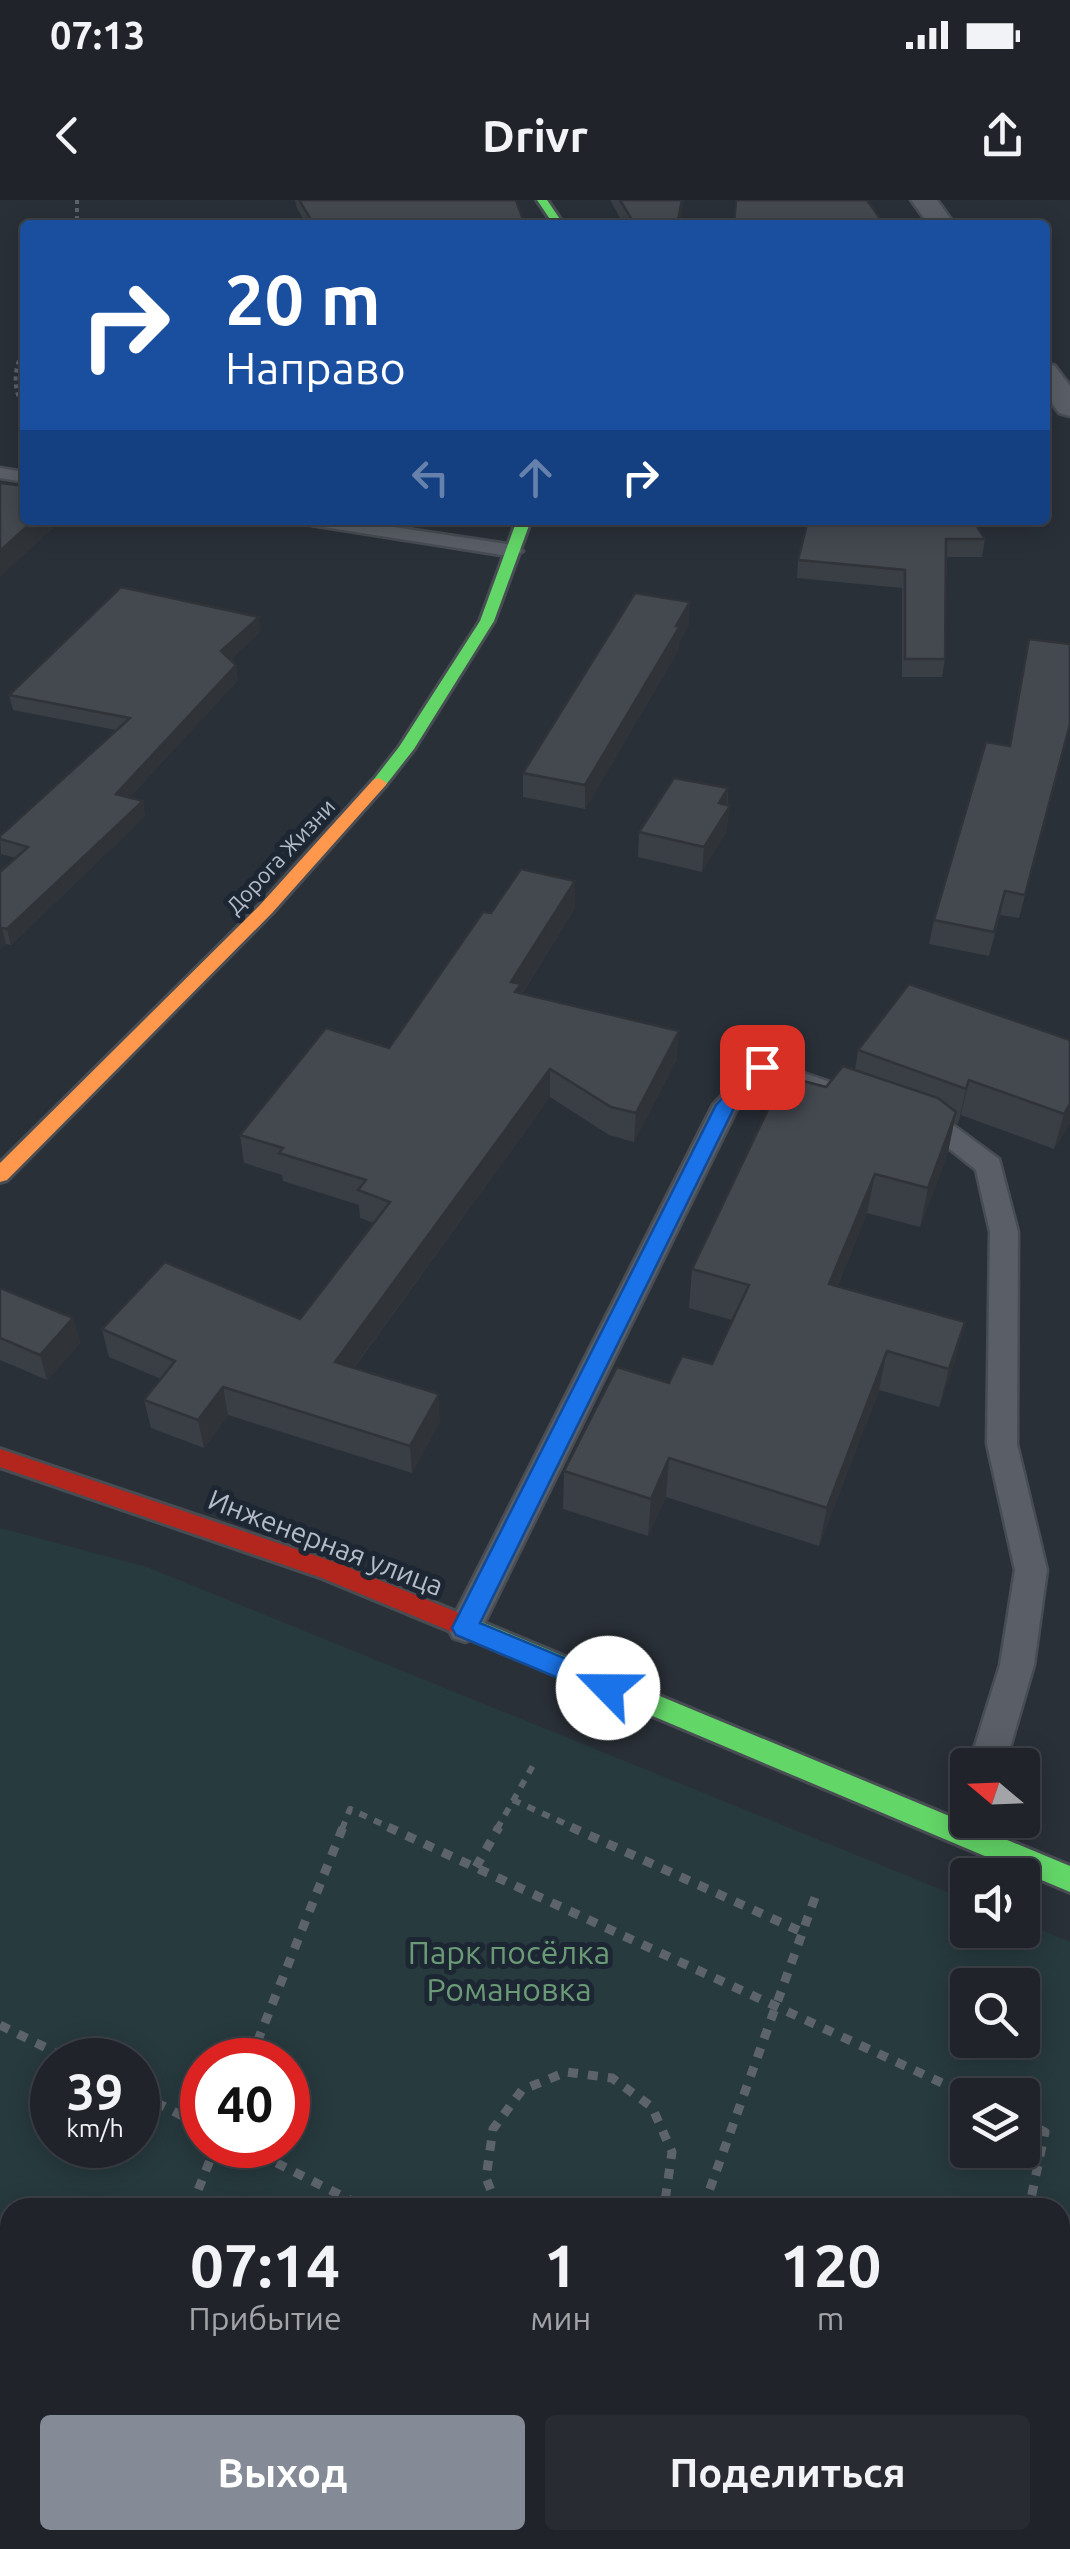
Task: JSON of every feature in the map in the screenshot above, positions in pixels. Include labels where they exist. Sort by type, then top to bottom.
[{"type":"main road","name":"Дорога Жизни","points":[[0,1175],[253,922],[350,819],[451,684],[487,621],[522,525]]},
{"type":"main road","name":"Инженерная улица","points":[[0,1458],[330,1571],[950,1821]]},
{"type":"main road","name":"Инженерная улица","points":[[987,1838],[1070,1879]]},
{"type":"street","points":[[1050,379],[1070,407]]},
{"type":"lane","points":[[344,525],[514,551]]},
{"type":"lane","points":[[465,1628],[726,1105],[762,1067],[940,1128],[990,1166],[1004,1232],[1002,1444],[1031,1570],[1017,1665],[992,1748]]},
{"type":"path","points":[[20,355],[16,362],[16,398],[20,403]]},
{"type":"path","points":[[476,1867],[535,1762]]},
{"type":"path","points":[[514,1800],[802,1932]]},
{"type":"path","points":[[259,2038],[350,1809],[950,2088]]},
{"type":"path","points":[[707,2198],[816,1892]]},
{"type":"path","points":[[0,2024],[30,2039]]},
{"type":"path","points":[[494,2198],[486,2178],[493,2129],[522,2090],[566,2072],[612,2078],[652,2107],[672,2152],[667,2198]]},
{"type":"path","points":[[1040,2129],[1046,2132],[1040,2157]]},
{"type":"path","points":[[194,2198],[207,2168]]},
{"type":"path","points":[[287,2168],[346,2198]]},
{"type":"path","points":[[1030,2198],[1037,2168]]},
{"type":"green space","name":"Парк посёлка Романовка","points":[[0,1528],[147,1567],[950,1893],[950,1948],[1040,1948],[1040,1929],[1070,1942],[1070,2198],[0,2198]]},
{"type":"building","points":[[299,200],[516,200],[523,220],[309,220]]},
{"type":"building","points":[[620,200],[682,200],[678,220],[632,220]]},
{"type":"building","points":[[736,200],[867,200],[881,220],[734,220]]},
{"type":"building","points":[[0,483],[20,485],[20,525],[29,525],[0,551]]},
{"type":"building","points":[[807,525],[976,525],[985,539],[946,539],[945,659],[905,659],[905,570],[798,560]]},
{"type":"building","points":[[121,587],[259,617],[221,651],[236,665],[116,794],[143,801],[7,929],[0,929],[0,872],[28,847],[0,836],[130,718],[9,695]]},
{"type":"building","points":[[635,593],[690,602],[676,626],[680,626],[585,785],[523,773]]},
{"type":"building","points":[[1029,639],[1070,644],[1070,724],[1025,895],[1005,891],[994,932],[934,920],[986,742],[1010,746]]},
{"type":"building","points":[[674,778],[728,788],[719,803],[730,806],[704,847],[639,832]]},
{"type":"building","points":[[521,869],[575,881],[511,982],[521,984],[515,992],[679,1031],[636,1113],[611,1107],[550,1069],[335,1362],[439,1394],[410,1446],[223,1387],[198,1420],[144,1400],[175,1361],[102,1329],[165,1262],[300,1319],[390,1202],[358,1190],[366,1180],[279,1153],[283,1148],[240,1135],[326,1028],[389,1048],[483,912],[491,913]]},
{"type":"building","points":[[909,984],[1070,1040],[1070,1104],[1064,1114],[969,1080],[966,1089],[858,1050]]},
{"type":"building","points":[[843,1066],[938,1098],[956,1112],[928,1188],[875,1174],[829,1284],[965,1322],[949,1369],[887,1351],[827,1508],[669,1458],[651,1499],[564,1471],[617,1367],[669,1383],[682,1356],[712,1364],[749,1285],[692,1269],[784,1076],[826,1087]]},
{"type":"building","points":[[0,1288],[73,1318],[40,1355],[0,1338]]},
{"type":"traffic: fast","points":[[542,200],[556,220]]},
{"type":"traffic: fast","points":[[379,783],[406,749],[487,621],[522,525]]},
{"type":"traffic: fast","points":[[467,1627],[1070,1879]]},
{"type":"traffic: slow","points":[[0,1175],[266,909],[379,783]]},
{"type":"traffic: jam","points":[[0,1458],[331,1571],[467,1627]]},
{"type":"route","points":[[608,1688],[465,1628],[726,1105],[762,1067]]}]
